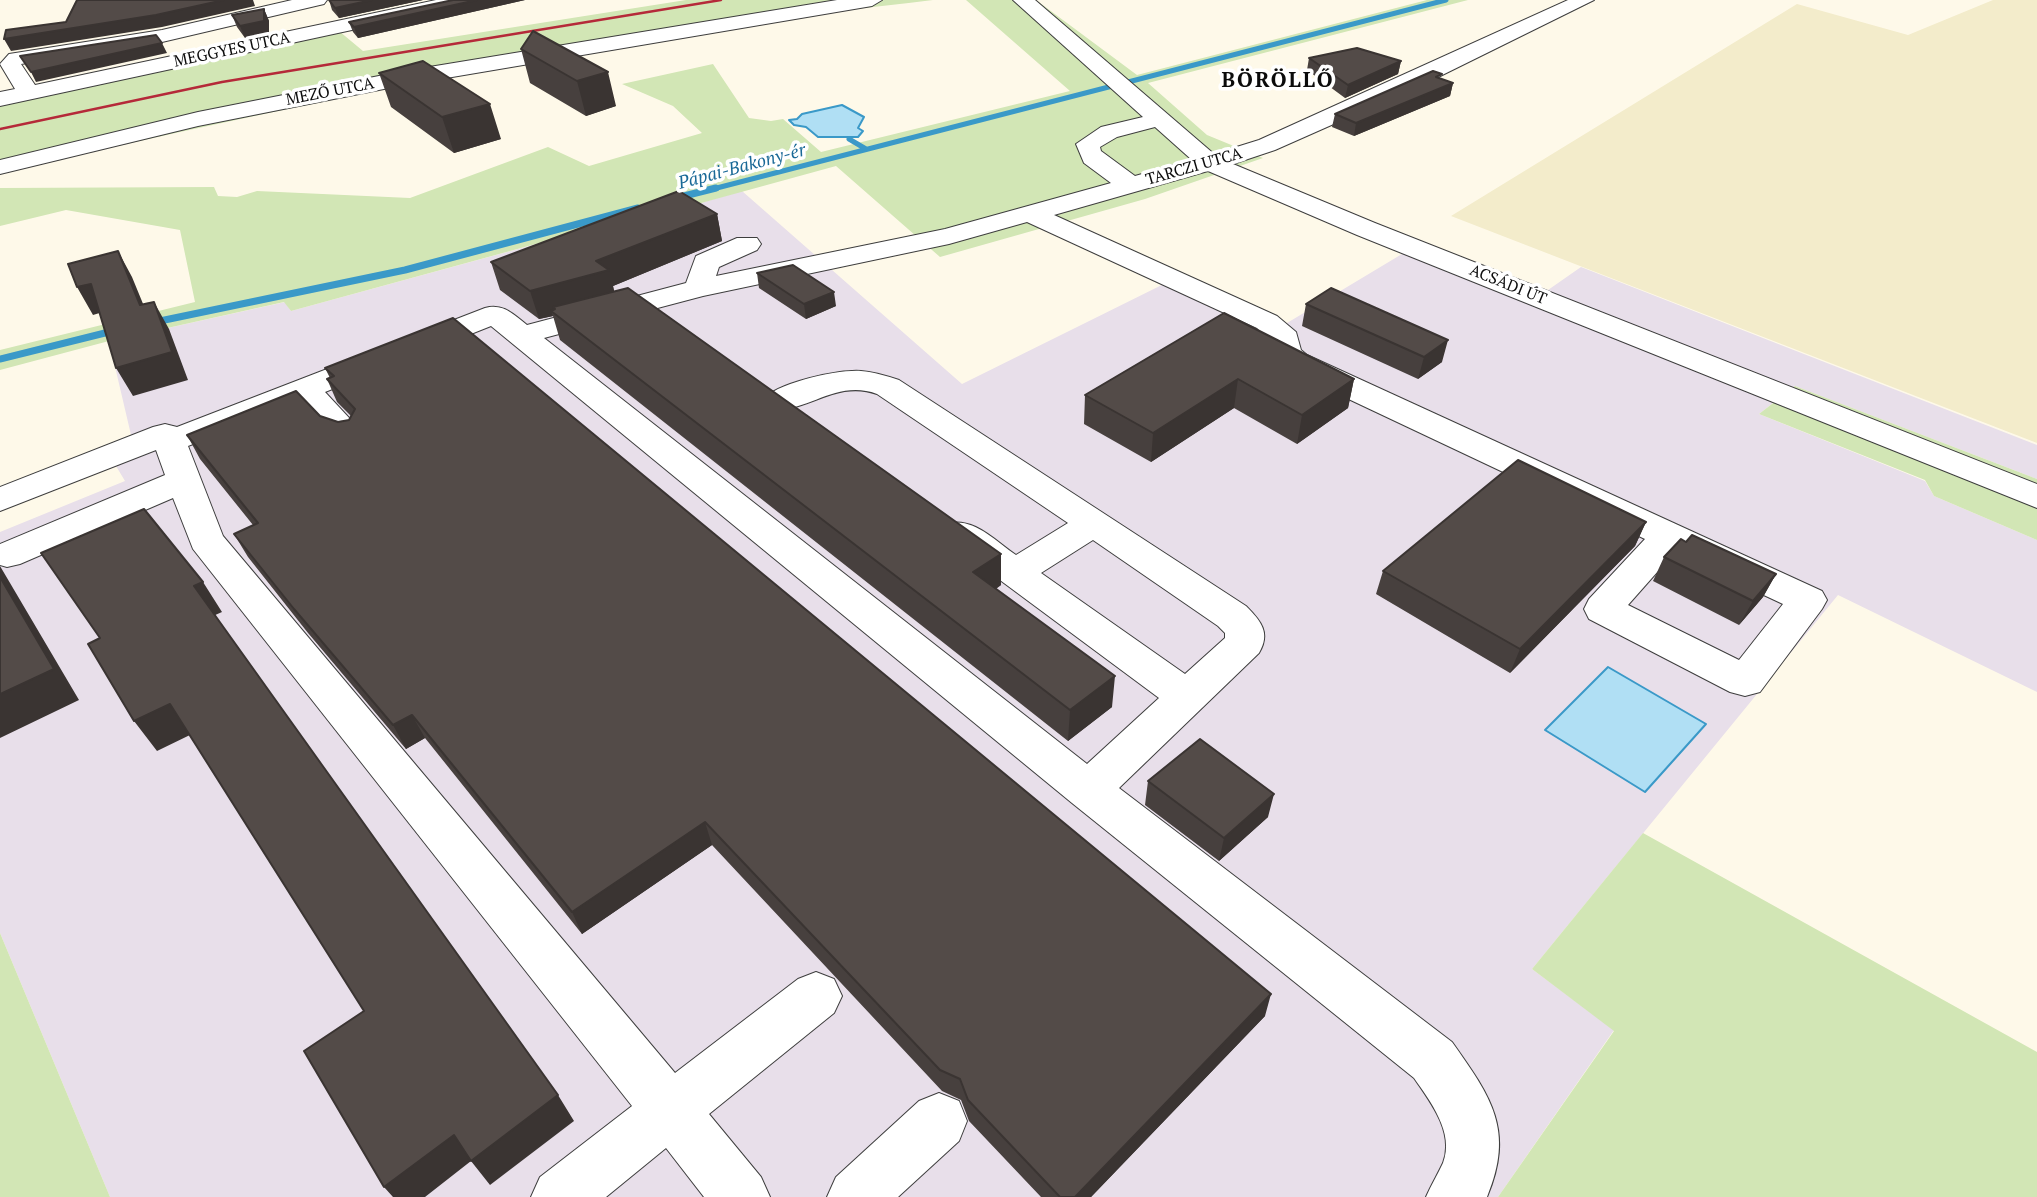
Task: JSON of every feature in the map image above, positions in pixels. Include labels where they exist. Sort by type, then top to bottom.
[{"type":"street","points":[[29,93],[10,63],[16,58],[174,34],[317,0]]},
{"type":"street","name":"MEGGYES UTCA","points":[[0,99],[463,0]]},
{"type":"street","name":"MEZŐ UTCA","points":[[0,167],[187,122],[399,79],[872,0]]},
{"type":"street","name":"ACSÁDI ÚT","points":[[1023,0],[1208,162],[1366,229],[2037,497]]},
{"type":"street","name":"TARCZI UTCA","points":[[519,336],[699,288],[948,236],[1033,215],[1267,145],[1584,0]]},
{"type":"street","points":[[1132,185],[1096,161],[1090,155],[1088,144],[1109,132],[1157,120]]},
{"type":"street","points":[[1033,215],[1267,322],[1285,338],[1286,353],[1296,362],[1670,535],[1808,600],[1745,681],[1604,609],[1670,535]]},
{"type":"street","points":[[699,288],[706,262],[747,244]]},
{"type":"street","points":[[641,304],[672,326]]},
{"type":"street","points":[[8,555],[294,380],[495,314],[519,336],[1088,790],[1433,1060],[1469,1115],[1474,1143],[1466,1182],[1455,1197]]},
{"type":"street","points":[[746,379],[812,425]]},
{"type":"street","points":[[294,380],[347,434]]},
{"type":"street","points":[[778,401],[838,380],[876,381],[1232,616],[1245,629],[1245,643],[1088,790]]},
{"type":"street","points":[[0,500],[122,451],[173,452]]},
{"type":"street","points":[[173,452],[205,540],[741,1197]]},
{"type":"street","points":[[936,515],[1187,697]]},
{"type":"street","points":[[1015,572],[1093,524]]},
{"type":"street","points":[[560,1197],[816,996]]},
{"type":"street","points":[[856,1197],[939,1121]]},
{"type":"shaded area","points":[[1993,0],[2037,0],[2037,443],[1451,216],[1797,4],[1908,35]]},
{"type":"shaded area","points":[[742,191],[962,384],[1180,276],[1287,323],[1422,242],[1548,290],[1581,267],[2037,445],[2037,479],[1795,386],[1759,414],[1925,481],[1934,496],[2037,540],[2037,692],[1838,595],[1532,969],[1614,1030],[1498,1197],[110,1197],[0,933],[0,532],[125,481],[113,461],[135,452],[109,341],[285,302],[291,311],[679,205],[683,208]]},
{"type":"green space","points":[[686,0],[933,0],[738,24],[553,57],[276,111],[0,173],[0,92],[333,26],[363,51]]},
{"type":"green space","points":[[966,0],[1036,0],[1137,75],[1427,0],[1468,0],[1148,83],[1207,135],[1263,158],[1145,199],[940,257],[836,166],[683,208],[678,205],[291,311],[284,302],[109,341],[0,370],[0,350],[195,302],[180,230],[66,210],[0,226],[0,188],[214,187],[218,196],[237,197],[257,191],[410,198],[548,147],[589,166],[702,133],[673,106],[622,84],[713,64],[749,118],[771,121],[783,119],[821,152],[1070,91]]},
{"type":"green space","points":[[1795,386],[2037,479],[2037,540],[1934,496],[1925,480],[1759,414]]},
{"type":"green space","points":[[1643,833],[2037,1052],[2037,1197],[1498,1197],[1614,1031],[1532,969]]},
{"type":"green space","points":[[0,933],[110,1197],[0,1197]]},
{"type":"water","points":[[842,105],[864,117],[858,128],[863,131],[858,137],[818,137],[806,127],[794,125],[789,120],[797,119],[802,114]]},
{"type":"water","points":[[1608,667],[1706,724],[1645,792],[1545,730]]},
{"type":"building","points":[[77,0],[224,0],[156,15],[4,39],[6,30],[66,22]]},
{"type":"building","points":[[329,0],[372,0],[335,8]]},
{"type":"building","points":[[453,0],[477,0],[354,27],[349,22]]},
{"type":"building","points":[[264,9],[264,21],[240,26],[232,15]]},
{"type":"building","points":[[533,31],[608,72],[577,81],[521,49]]},
{"type":"building","points":[[156,35],[162,43],[31,72],[20,56]]},
{"type":"building","points":[[1357,48],[1401,61],[1348,85],[1309,58]]},
{"type":"building","points":[[423,61],[490,104],[442,117],[379,73]]},
{"type":"building","points":[[1433,71],[1442,74],[1436,77],[1453,83],[1356,123],[1335,114]]},
{"type":"building","points":[[679,191],[717,214],[596,261],[609,270],[530,291],[491,262]]},
{"type":"building","points":[[118,251],[140,305],[154,302],[172,352],[116,368],[91,284],[77,287],[68,264]]},
{"type":"building","points":[[793,265],[834,292],[804,304],[757,273]]},
{"type":"building","points":[[628,288],[1001,554],[973,572],[1115,676],[1070,710],[551,311],[555,309],[553,307]]},
{"type":"building","points":[[1331,288],[1448,340],[1424,357],[1306,304]]},
{"type":"building","points":[[1224,313],[1354,379],[1302,415],[1238,379],[1153,433],[1085,395]]},
{"type":"building","points":[[453,318],[1271,994],[1075,1197],[1060,1197],[968,1100],[960,1079],[940,1070],[705,822],[572,912],[412,715],[393,725],[234,534],[258,523],[187,435],[296,391],[320,416],[338,422],[349,420],[355,409],[327,379],[334,376],[325,368]]},
{"type":"building","points":[[1518,460],[1646,522],[1520,649],[1383,571]]},
{"type":"building","points":[[144,509],[203,582],[194,586],[558,1095],[471,1161],[454,1135],[384,1187],[304,1051],[364,1011],[170,704],[134,721],[88,644],[100,638],[41,553]]},
{"type":"building","points":[[1692,535],[1776,574],[1753,601],[1664,557],[1681,539],[1686,542]]},
{"type":"building","points":[[0,577],[54,669],[0,694]]},
{"type":"building","points":[[1200,739],[1274,794],[1224,838],[1148,781]]},
{"type":"waterway","name":"Pápai-Bakony-ér","points":[[709,190],[1446,0]]},
{"type":"waterway","points":[[849,139],[866,149]]},
{"type":"waterway","name":"Pápai-Bakony-ér","points":[[676,198],[716,188]]},
{"type":"waterway","name":"Pápai-Bakony-ér","points":[[155,322],[405,270],[638,208]]},
{"type":"waterway","name":"Pápai-Bakony-ér","points":[[0,359],[117,330]]},
{"type":"railway","points":[[0,129],[222,82],[721,0]]},
{"type":"district","name":"BÖRÖLLŐ","points":[[1278,81]]}]
